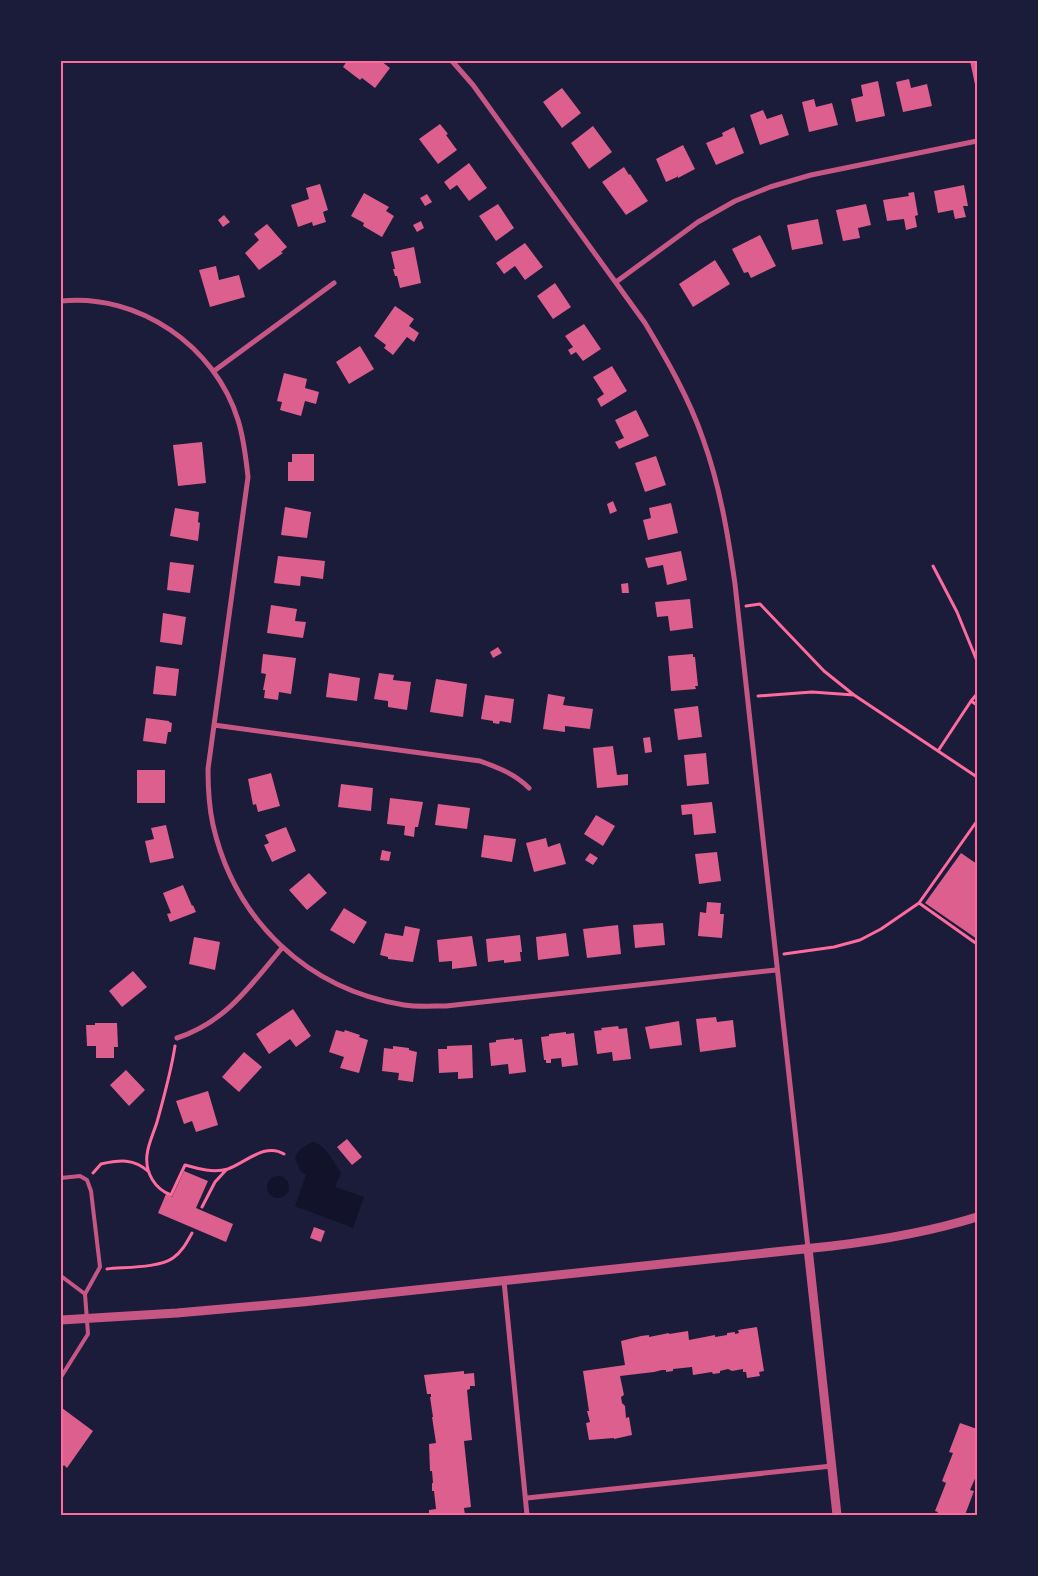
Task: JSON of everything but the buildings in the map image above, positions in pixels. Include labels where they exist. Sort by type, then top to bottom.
[{"type":"street","points":[[452,61],[473,85],[645,323],[687,399],[703,438],[717,485],[727,530],[738,606],[774,955],[837,1515]]},
{"type":"street","points":[[616,282],[698,222],[735,202],[770,187],[811,175],[977,141]]},
{"type":"street","points":[[214,371],[334,283]]},
{"type":"street","points":[[61,302],[73,300],[102,302],[133,310],[158,321],[180,336],[214,371],[238,418],[244,443],[248,477],[208,768],[209,800],[213,826],[223,858],[235,884],[252,915],[282,948],[307,968],[338,985],[371,998],[406,1005],[446,1006],[776,970]]},
{"type":"street","points":[[214,725],[480,761],[506,770],[520,779],[529,788]]},
{"type":"street","points":[[177,1038],[191,1034],[231,1008],[282,948]]},
{"type":"street","points":[[61,1320],[196,1312],[808,1248],[898,1237],[977,1217]]},
{"type":"street","points":[[504,1281],[527,1515]]},
{"type":"street","points":[[526,1498],[832,1466]]},
{"type":"lane","points":[[61,1178],[80,1176],[87,1180],[91,1191],[100,1257],[99,1269],[85,1294],[88,1334],[61,1377]]},
{"type":"lane","points":[[61,1276],[77,1290],[85,1294]]},
{"type":"path","points":[[933,566],[957,612],[977,660]]},
{"type":"path","points":[[738,606],[760,604],[824,671],[854,695],[977,777]]},
{"type":"path","points":[[747,698],[812,692],[854,695]]},
{"type":"path","points":[[938,751],[977,694]]},
{"type":"path","points":[[971,701],[977,705]]},
{"type":"path","points":[[774,955],[834,947],[860,940],[881,929],[919,903],[977,821]]},
{"type":"path","points":[[919,903],[977,944]]},
{"type":"path","points":[[177,1038],[171,1069],[147,1156],[149,1172],[155,1186],[161,1192],[171,1195],[185,1165],[201,1170],[228,1169]]},
{"type":"path","points":[[202,1207],[216,1182],[228,1169],[261,1152],[274,1150],[284,1154]]},
{"type":"path","points":[[87,1180],[101,1164],[122,1160],[142,1165],[149,1172]]},
{"type":"path","points":[[99,1269],[158,1264],[172,1259],[182,1251],[192,1233]]},
{"type":"shaded area","points":[[313,1142],[326,1150],[341,1173],[335,1187],[364,1197],[353,1228],[295,1206],[306,1175],[300,1171],[295,1157],[302,1148]]},
{"type":"shaded area","points":[[274,1176],[282,1176],[289,1183],[289,1191],[282,1198],[274,1198],[267,1191],[267,1183]]}]
